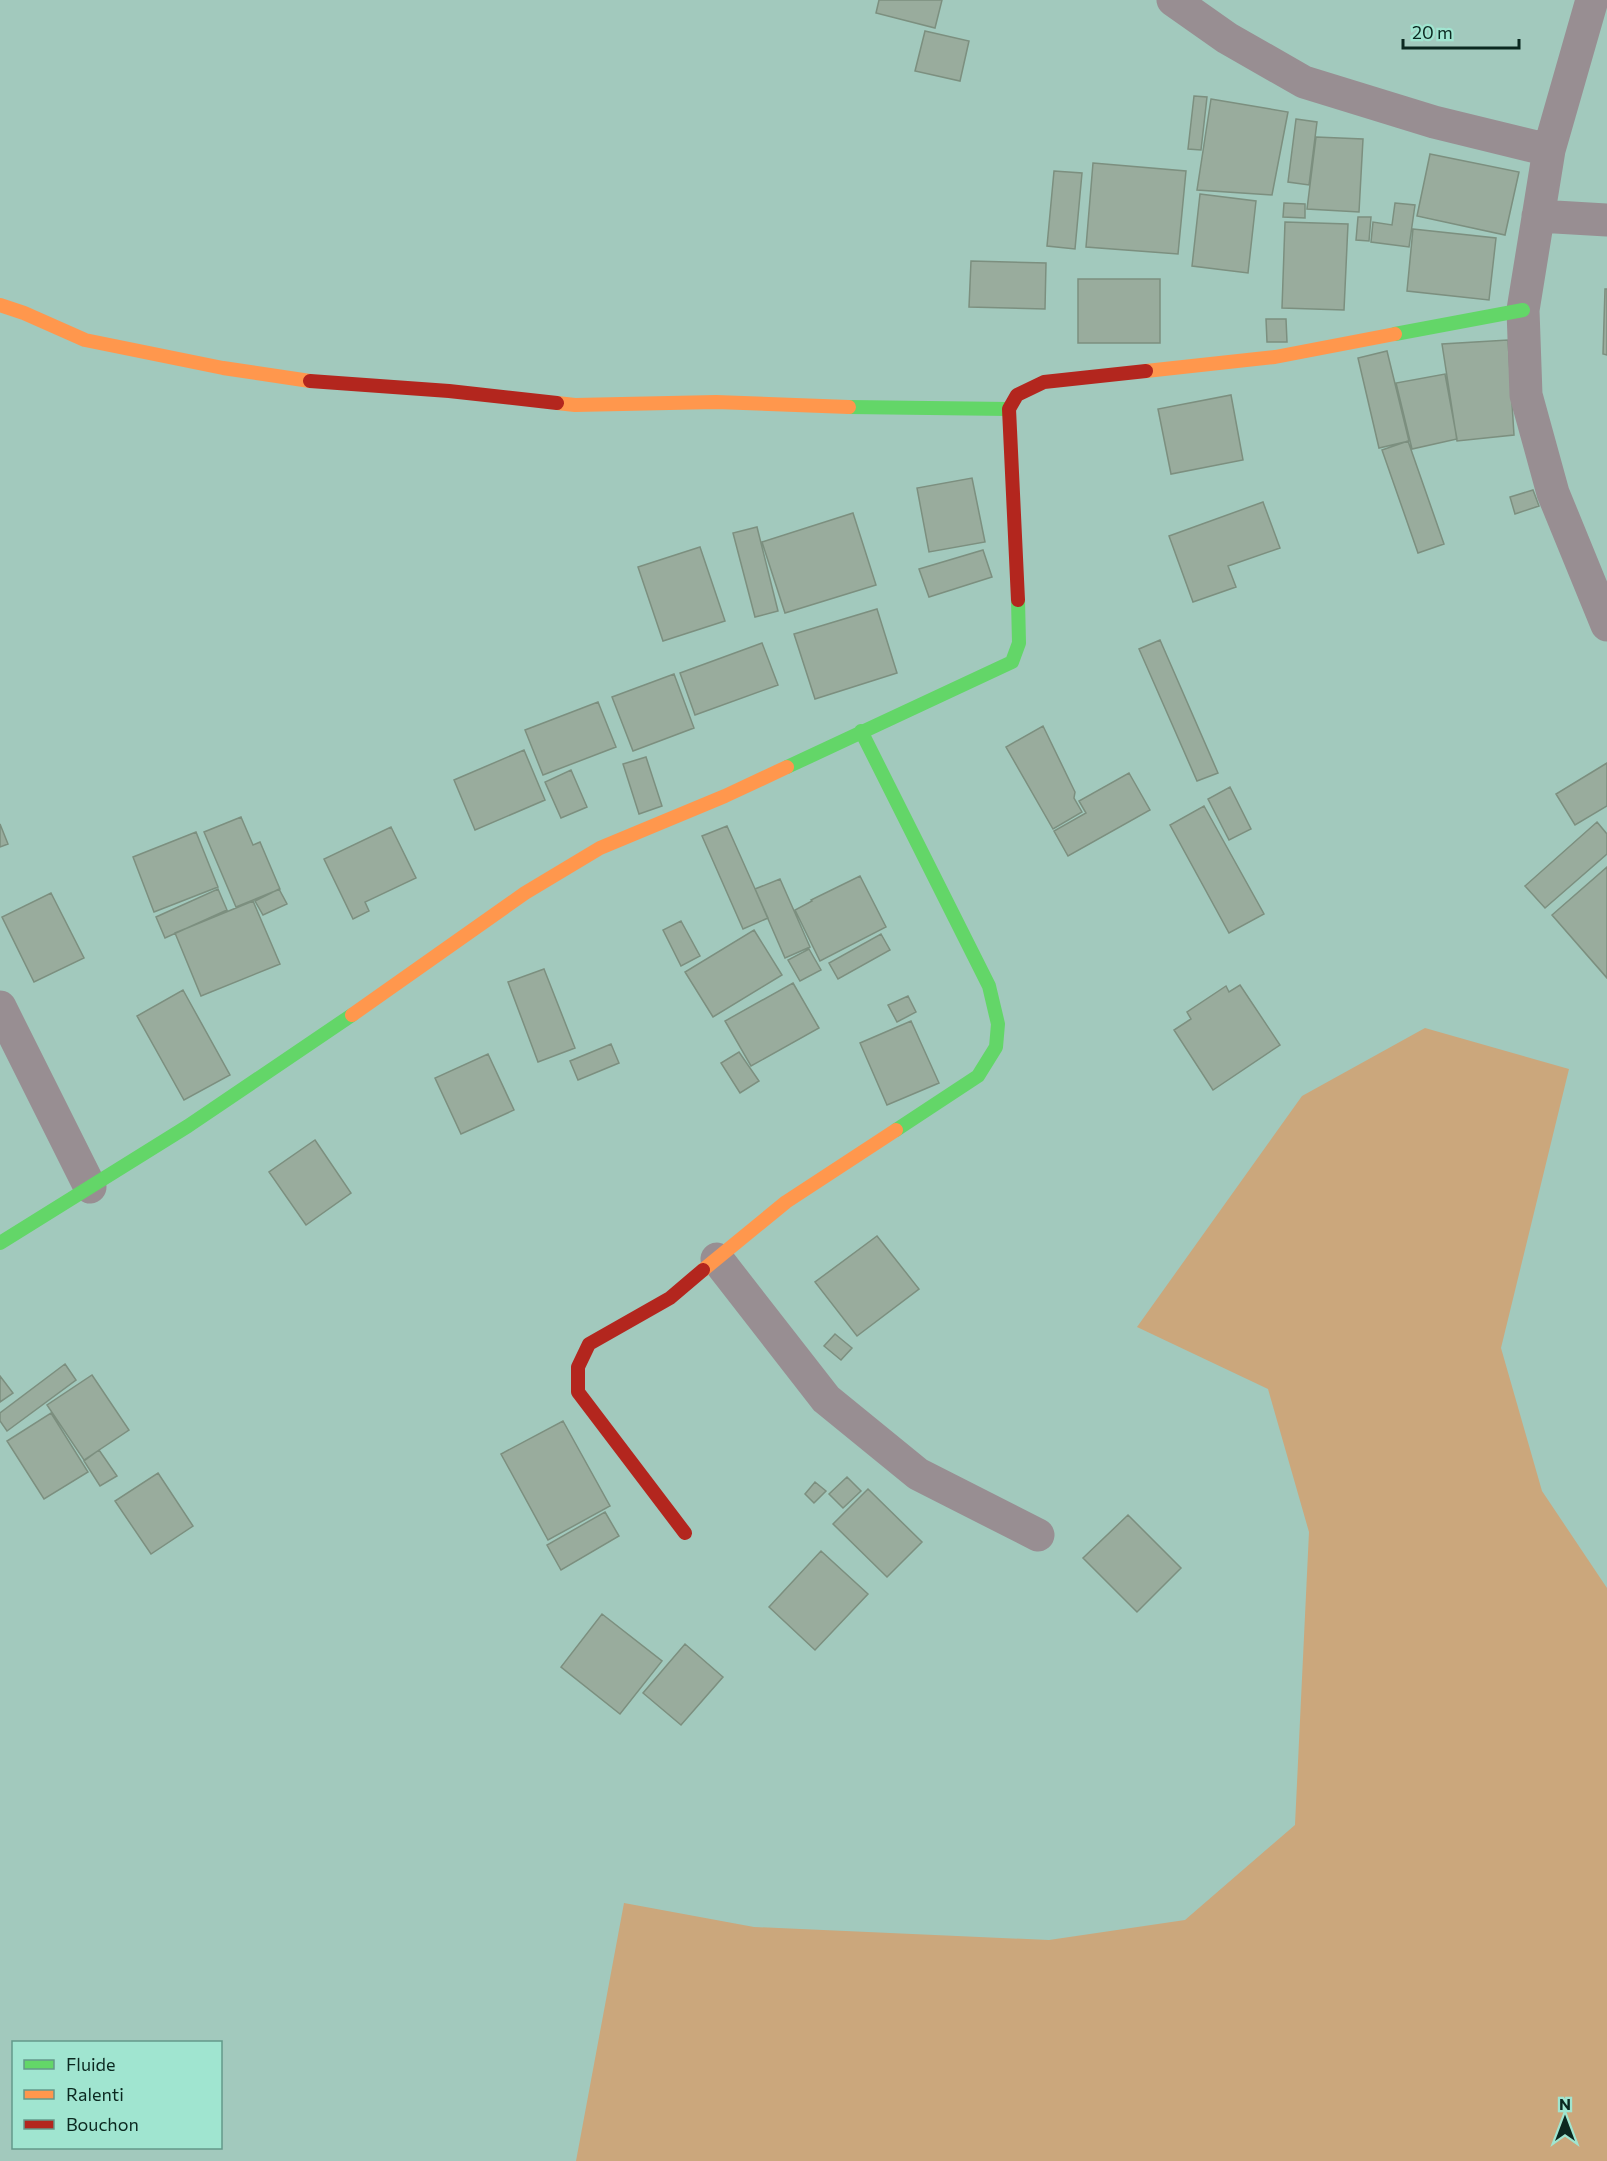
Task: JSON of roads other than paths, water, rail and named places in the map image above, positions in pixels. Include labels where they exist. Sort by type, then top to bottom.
[{"type":"street","points":[[1173,0],[1227,38],[1304,82],[1434,122],[1549,150]]},
{"type":"street","points":[[1592,0],[1549,150],[1523,310],[1526,395],[1552,494],[1607,625]]},
{"type":"street","points":[[1538,216],[1607,220]]},
{"type":"street","points":[[0,305],[85,340],[223,368],[312,381],[449,391],[575,405],[716,402],[901,409],[1009,409]]},
{"type":"street","points":[[0,1243],[188,1126],[382,994],[525,892],[600,848],[725,796],[1012,662],[1019,643],[1019,623],[1009,409],[1017,395],[1044,382],[1275,357],[1523,310]]},
{"type":"street","points":[[685,1533],[578,1392],[578,1367],[589,1344],[670,1298],[786,1202],[978,1076],[996,1047],[998,1024],[988,986],[861,731]]},
{"type":"street","points":[[0,1007],[90,1187]]},
{"type":"street","points":[[717,1259],[826,1399],[918,1474],[1038,1535]]}]
